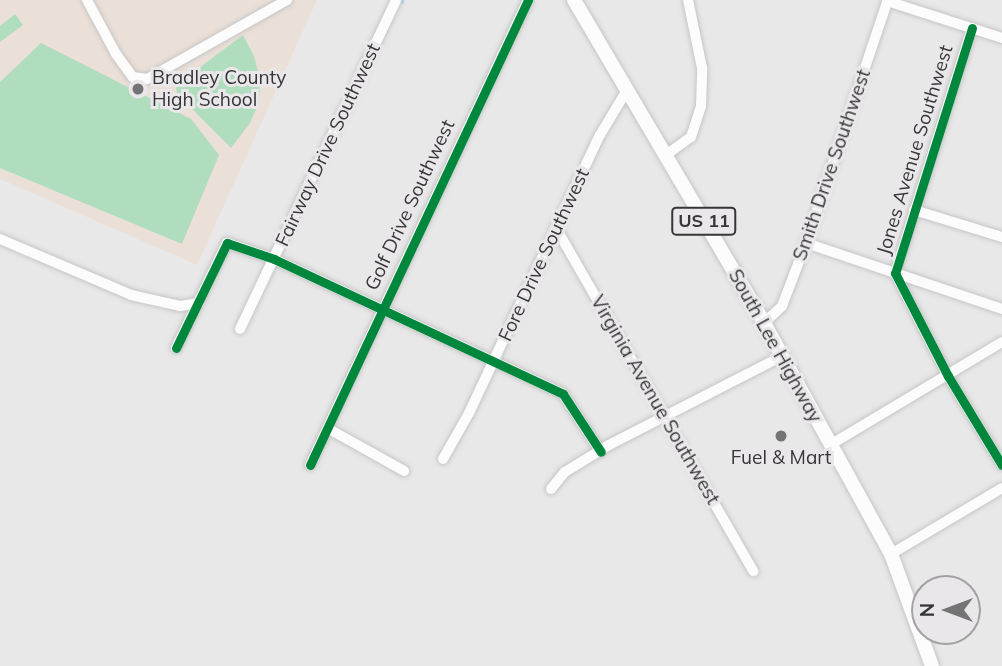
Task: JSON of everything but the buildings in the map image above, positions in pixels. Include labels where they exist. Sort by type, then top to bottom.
[{"type":"main road","name":"South Lee Highway","points":[[574,0],[764,323],[891,554],[932,666]]},
{"type":"street","points":[[87,0],[116,54],[133,77],[147,79],[287,0]]},
{"type":"street","name":"Fairway Drive Southwest","points":[[240,329],[397,0]]},
{"type":"street","name":"Golf Drive Southwest","points":[[310,465],[528,0]]},
{"type":"street","points":[[666,155],[691,137],[701,106],[702,68],[688,0]]},
{"type":"street","points":[[888,1],[1002,38]]},
{"type":"street","name":"Smith Drive Southwest","points":[[764,323],[782,306],[888,1]]},
{"type":"street","name":"Jones Avenue Southwest","points":[[972,28],[895,273],[948,376],[1002,465]]},
{"type":"street","name":"Fore Drive Southwest","points":[[443,458],[494,363],[600,135],[627,90]]},
{"type":"street","points":[[914,210],[1002,237]]},
{"type":"street","name":"Virginia Avenue Southwest","points":[[556,229],[753,571]]},
{"type":"street","points":[[0,239],[131,295],[180,306],[199,303]]},
{"type":"street","points":[[176,348],[228,243],[274,259],[563,394],[601,452]]},
{"type":"street","points":[[806,243],[1002,309]]},
{"type":"street","points":[[830,445],[1002,342]]},
{"type":"street","points":[[551,489],[565,472],[782,356]]},
{"type":"street","points":[[329,429],[404,471]]},
{"type":"street","points":[[891,554],[1002,488]]},
{"type":"shaded area","name":"Bradley County High School","points":[[0,0],[317,0],[197,265],[0,179]]},
{"type":"green space","points":[[15,14],[23,25],[0,42],[0,26]]},
{"type":"green space","points":[[243,35],[254,56],[260,79],[259,102],[250,123],[231,148],[177,94],[176,85]]},
{"type":"green space","points":[[41,43],[191,119],[219,155],[182,244],[0,168],[0,82]]},
{"type":"cycle path","points":[[310,465],[528,0]]},
{"type":"cycle path","points":[[972,28],[895,273],[948,376],[1002,465]]},
{"type":"cycle path","points":[[176,348],[227,243],[274,259],[563,394],[601,452]]},
{"type":"place","name":"Bradley County High School","points":[[138,89]]},
{"type":"place","name":"Fuel & Mart","points":[[781,436]]}]
